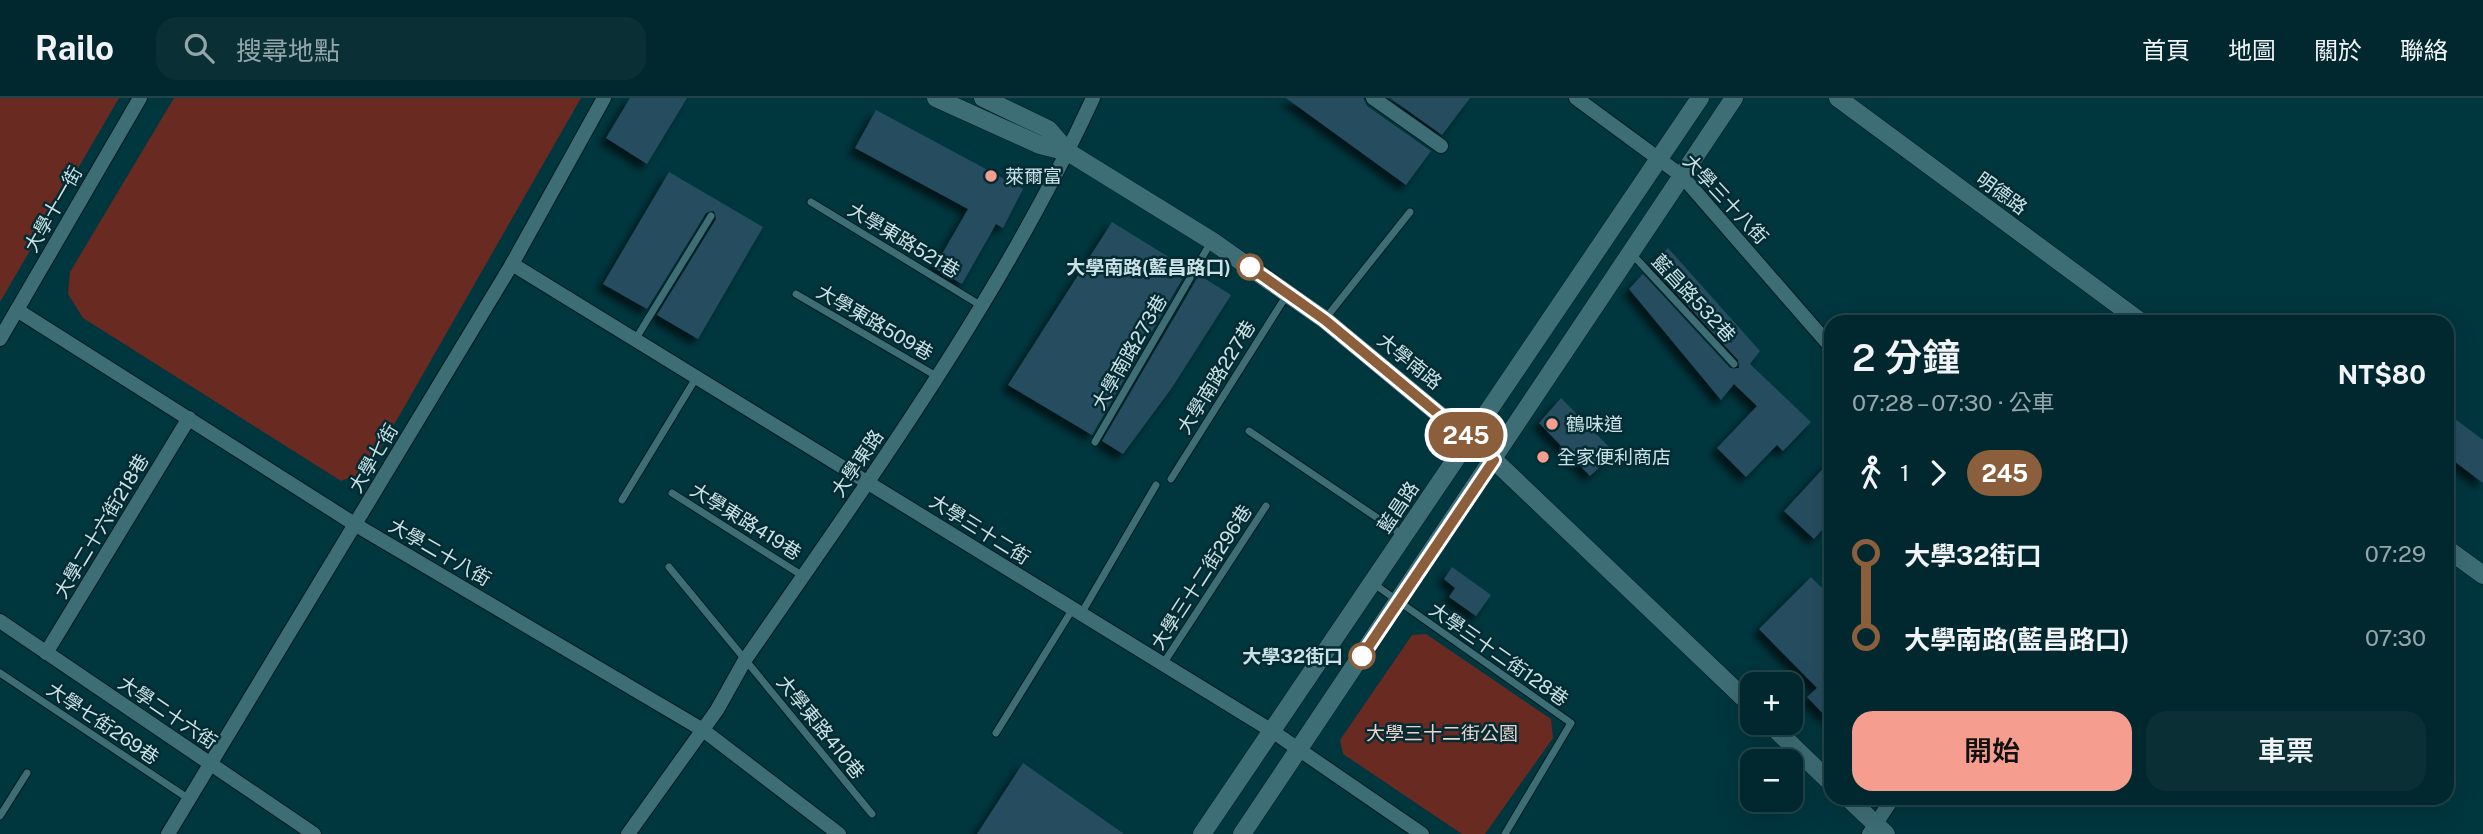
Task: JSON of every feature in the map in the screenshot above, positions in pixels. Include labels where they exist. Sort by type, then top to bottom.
[{"type":"street","name":"大學十一街","points":[[0,339],[140,98]]},
{"type":"street","name":"大學七街","points":[[168,834],[512,264],[604,98]]},
{"type":"street","name":"大學南路","points":[[936,98],[1040,145],[1068,152]]},
{"type":"street","name":"大學南路","points":[[983,98],[1048,129],[1068,152],[1212,241],[1325,320],[1494,460],[1740,695]]},
{"type":"street","name":"大學東路","points":[[628,834],[703,730],[745,660],[938,376],[1068,152],[1093,98]]},
{"type":"street","points":[[1373,98],[1441,146]]},
{"type":"street","name":"大學三十八街","points":[[1576,98],[1682,176],[1824,339]]},
{"type":"street","name":"藍昌路","points":[[1202,834],[1700,98]]},
{"type":"street","points":[[1242,834],[1734,98]]},
{"type":"street","name":"明德路","points":[[1838,98],[2132,315]]},
{"type":"street","name":"大學三十二街","points":[[512,264],[1272,731],[1422,834]]},
{"type":"street","name":"大學二十八街","points":[[17,310],[356,525],[703,730],[839,834]]},
{"type":"street","name":"大學二十六街218巷","points":[[46,653],[189,418]]},
{"type":"street","points":[[2454,554],[2483,575]]},
{"type":"street","name":"大學二十六街","points":[[0,621],[314,834]]},
{"type":"street","points":[[1781,735],[1824,776]]},
{"type":"street","points":[[1854,805],[1877,831],[1890,805]]},
{"type":"lane","name":"大學東路521巷","points":[[811,202],[980,305]]},
{"type":"lane","points":[[1325,320],[1410,212]]},
{"type":"lane","points":[[635,340],[711,216]]},
{"type":"lane","name":"大學南路273巷","points":[[1095,442],[1212,241]]},
{"type":"lane","name":"藍昌路532巷","points":[[1631,253],[1734,364]]},
{"type":"lane","name":"大學南路227巷","points":[[1171,479],[1288,293]]},
{"type":"lane","name":"大學東路509巷","points":[[796,295],[938,376]]},
{"type":"lane","points":[[622,500],[696,377]]},
{"type":"lane","points":[[1249,431],[1404,536]]},
{"type":"lane","points":[[996,733],[1156,485]]},
{"type":"lane","name":"大學東路419巷","points":[[672,493],[803,576]]},
{"type":"lane","name":"大學三十二街296巷","points":[[1163,665],[1266,506]]},
{"type":"lane","name":"大學東路410巷","points":[[669,567],[872,814]]},
{"type":"lane","name":"大學三十二街128巷","points":[[1372,583],[1571,723],[1505,834]]},
{"type":"lane","name":"大學七街269巷","points":[[0,673],[189,799]]},
{"type":"lane","points":[[0,816],[27,773]]},
{"type":"green space","points":[[0,98],[119,98],[0,302]]},
{"type":"green space","points":[[174,98],[581,98],[367,472],[341,481],[83,318],[68,294],[70,272]]},
{"type":"green space","name":"大學三十二街公園","points":[[1426,634],[1551,719],[1553,738],[1485,834],[1462,834],[1343,754],[1340,740],[1412,635]]},
{"type":"building","points":[[630,98],[687,98],[647,164],[606,138]]},
{"type":"building","points":[[1286,98],[1363,98],[1367,106],[1431,151],[1406,185]]},
{"type":"building","points":[[1390,98],[1470,98],[1442,135]]},
{"type":"building","points":[[876,110],[1023,189],[1003,228],[996,224],[962,284],[934,268],[968,209],[855,148]]},
{"type":"building","points":[[669,172],[763,227],[698,339],[657,315],[716,219],[714,211],[706,213],[647,309],[603,284]]},
{"type":"building","points":[[1112,222],[1188,269],[1092,435],[1008,385]]},
{"type":"building","points":[[1668,248],[1760,351],[1750,364],[1811,422],[1783,451],[1777,445],[1746,477],[1717,448],[1757,406],[1734,384],[1721,400],[1629,289],[1643,274],[1730,368],[1739,368],[1738,360],[1651,266]]},
{"type":"building","points":[[1199,275],[1231,295],[1171,389],[1123,454],[1102,441]]},
{"type":"building","points":[[1561,398],[1615,453],[1590,476],[1539,423]]},
{"type":"building","points":[[2454,418],[2483,440],[2483,483],[2454,461]]},
{"type":"building","points":[[1824,468],[1824,528],[1814,539],[1784,511]]},
{"type":"building","points":[[1452,567],[1491,595],[1476,616],[1449,597],[1455,588],[1444,579]]},
{"type":"building","points":[[1811,577],[1824,590],[1824,715],[1807,697],[1817,688],[1759,629]]},
{"type":"building","points":[[1023,763],[1124,834],[977,834]]},
{"type":"bus line","name":"245","points":[[1250,267],[1325,320],[1443,415],[1494,460],[1362,656]]},
{"type":"place","name":"萊爾富","points":[[991,176]]},
{"type":"place","name":"大學南路(藍昌路口)","points":[[1250,267]]},
{"type":"place","name":"鶴味道","points":[[1552,424]]},
{"type":"place","name":"全家便利商店","points":[[1543,457]]},
{"type":"place","name":"大學32街口","points":[[1362,656]]}]
